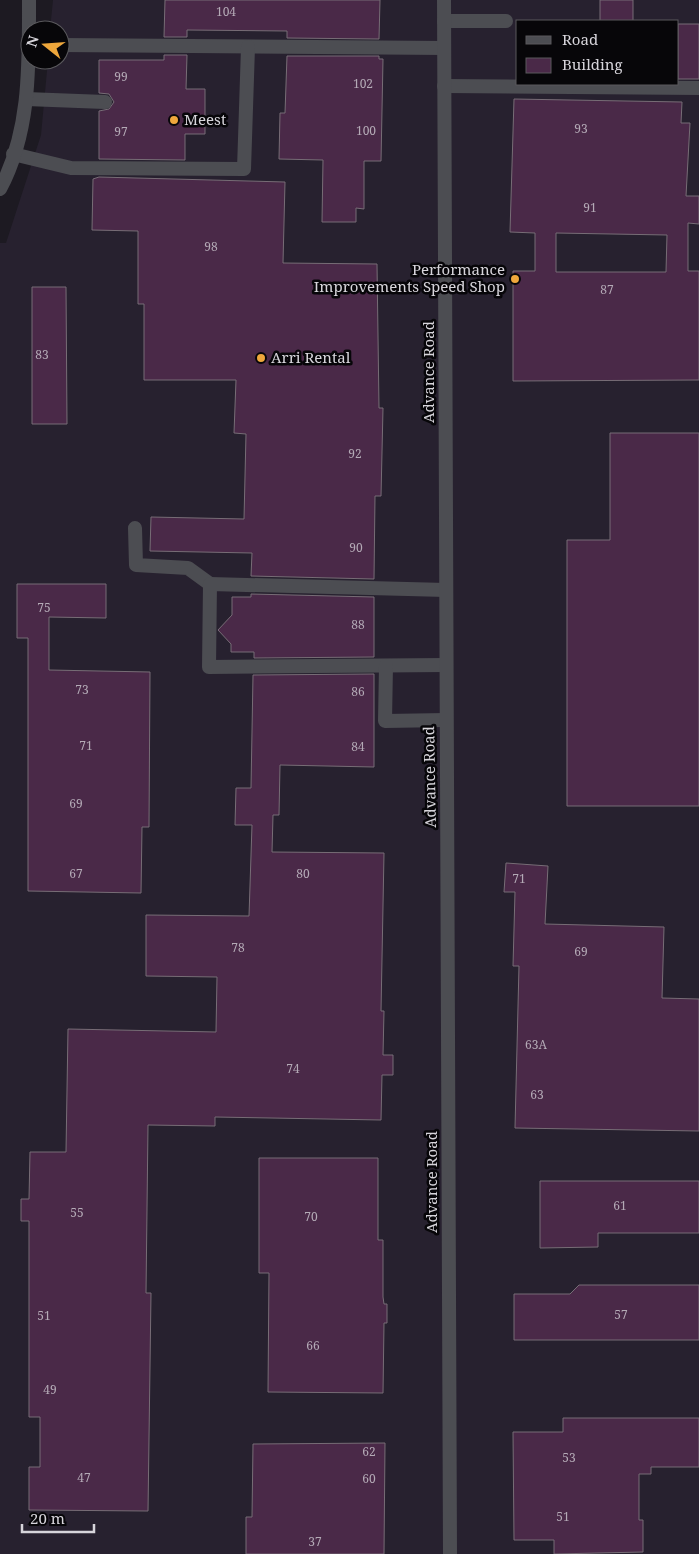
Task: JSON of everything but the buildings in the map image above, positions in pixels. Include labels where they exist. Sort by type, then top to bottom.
[{"type":"street","points":[[29,0],[29,20]]},
{"type":"street","name":"Advance Road","points":[[444,0],[450,1554]]},
{"type":"street","points":[[444,21],[506,21]]},
{"type":"street","points":[[70,46],[444,48]]},
{"type":"street","points":[[13,154],[70,168],[244,169],[248,47]]},
{"type":"street","points":[[0,188],[13,154],[24,114],[28,70]]},
{"type":"street","points":[[444,86],[699,88]]},
{"type":"street","points":[[26,99],[105,102]]},
{"type":"street","points":[[135,528],[136,565],[188,568],[210,584],[446,590]]},
{"type":"street","points":[[210,584],[209,667],[446,665]]},
{"type":"street","points":[[386,666],[385,721],[446,720]]},
{"type":"shaded area","points":[[53,0],[699,0],[699,1554],[0,1554],[0,243],[6,243],[41,135],[47,70],[70,70],[70,20],[51,20]]},
{"type":"place","name":"Meest","points":[[174,120]]},
{"type":"place","name":"Performance Improvements Speed Shop","points":[[515,279]]},
{"type":"place","name":"Arri Rental","points":[[261,358]]}]
